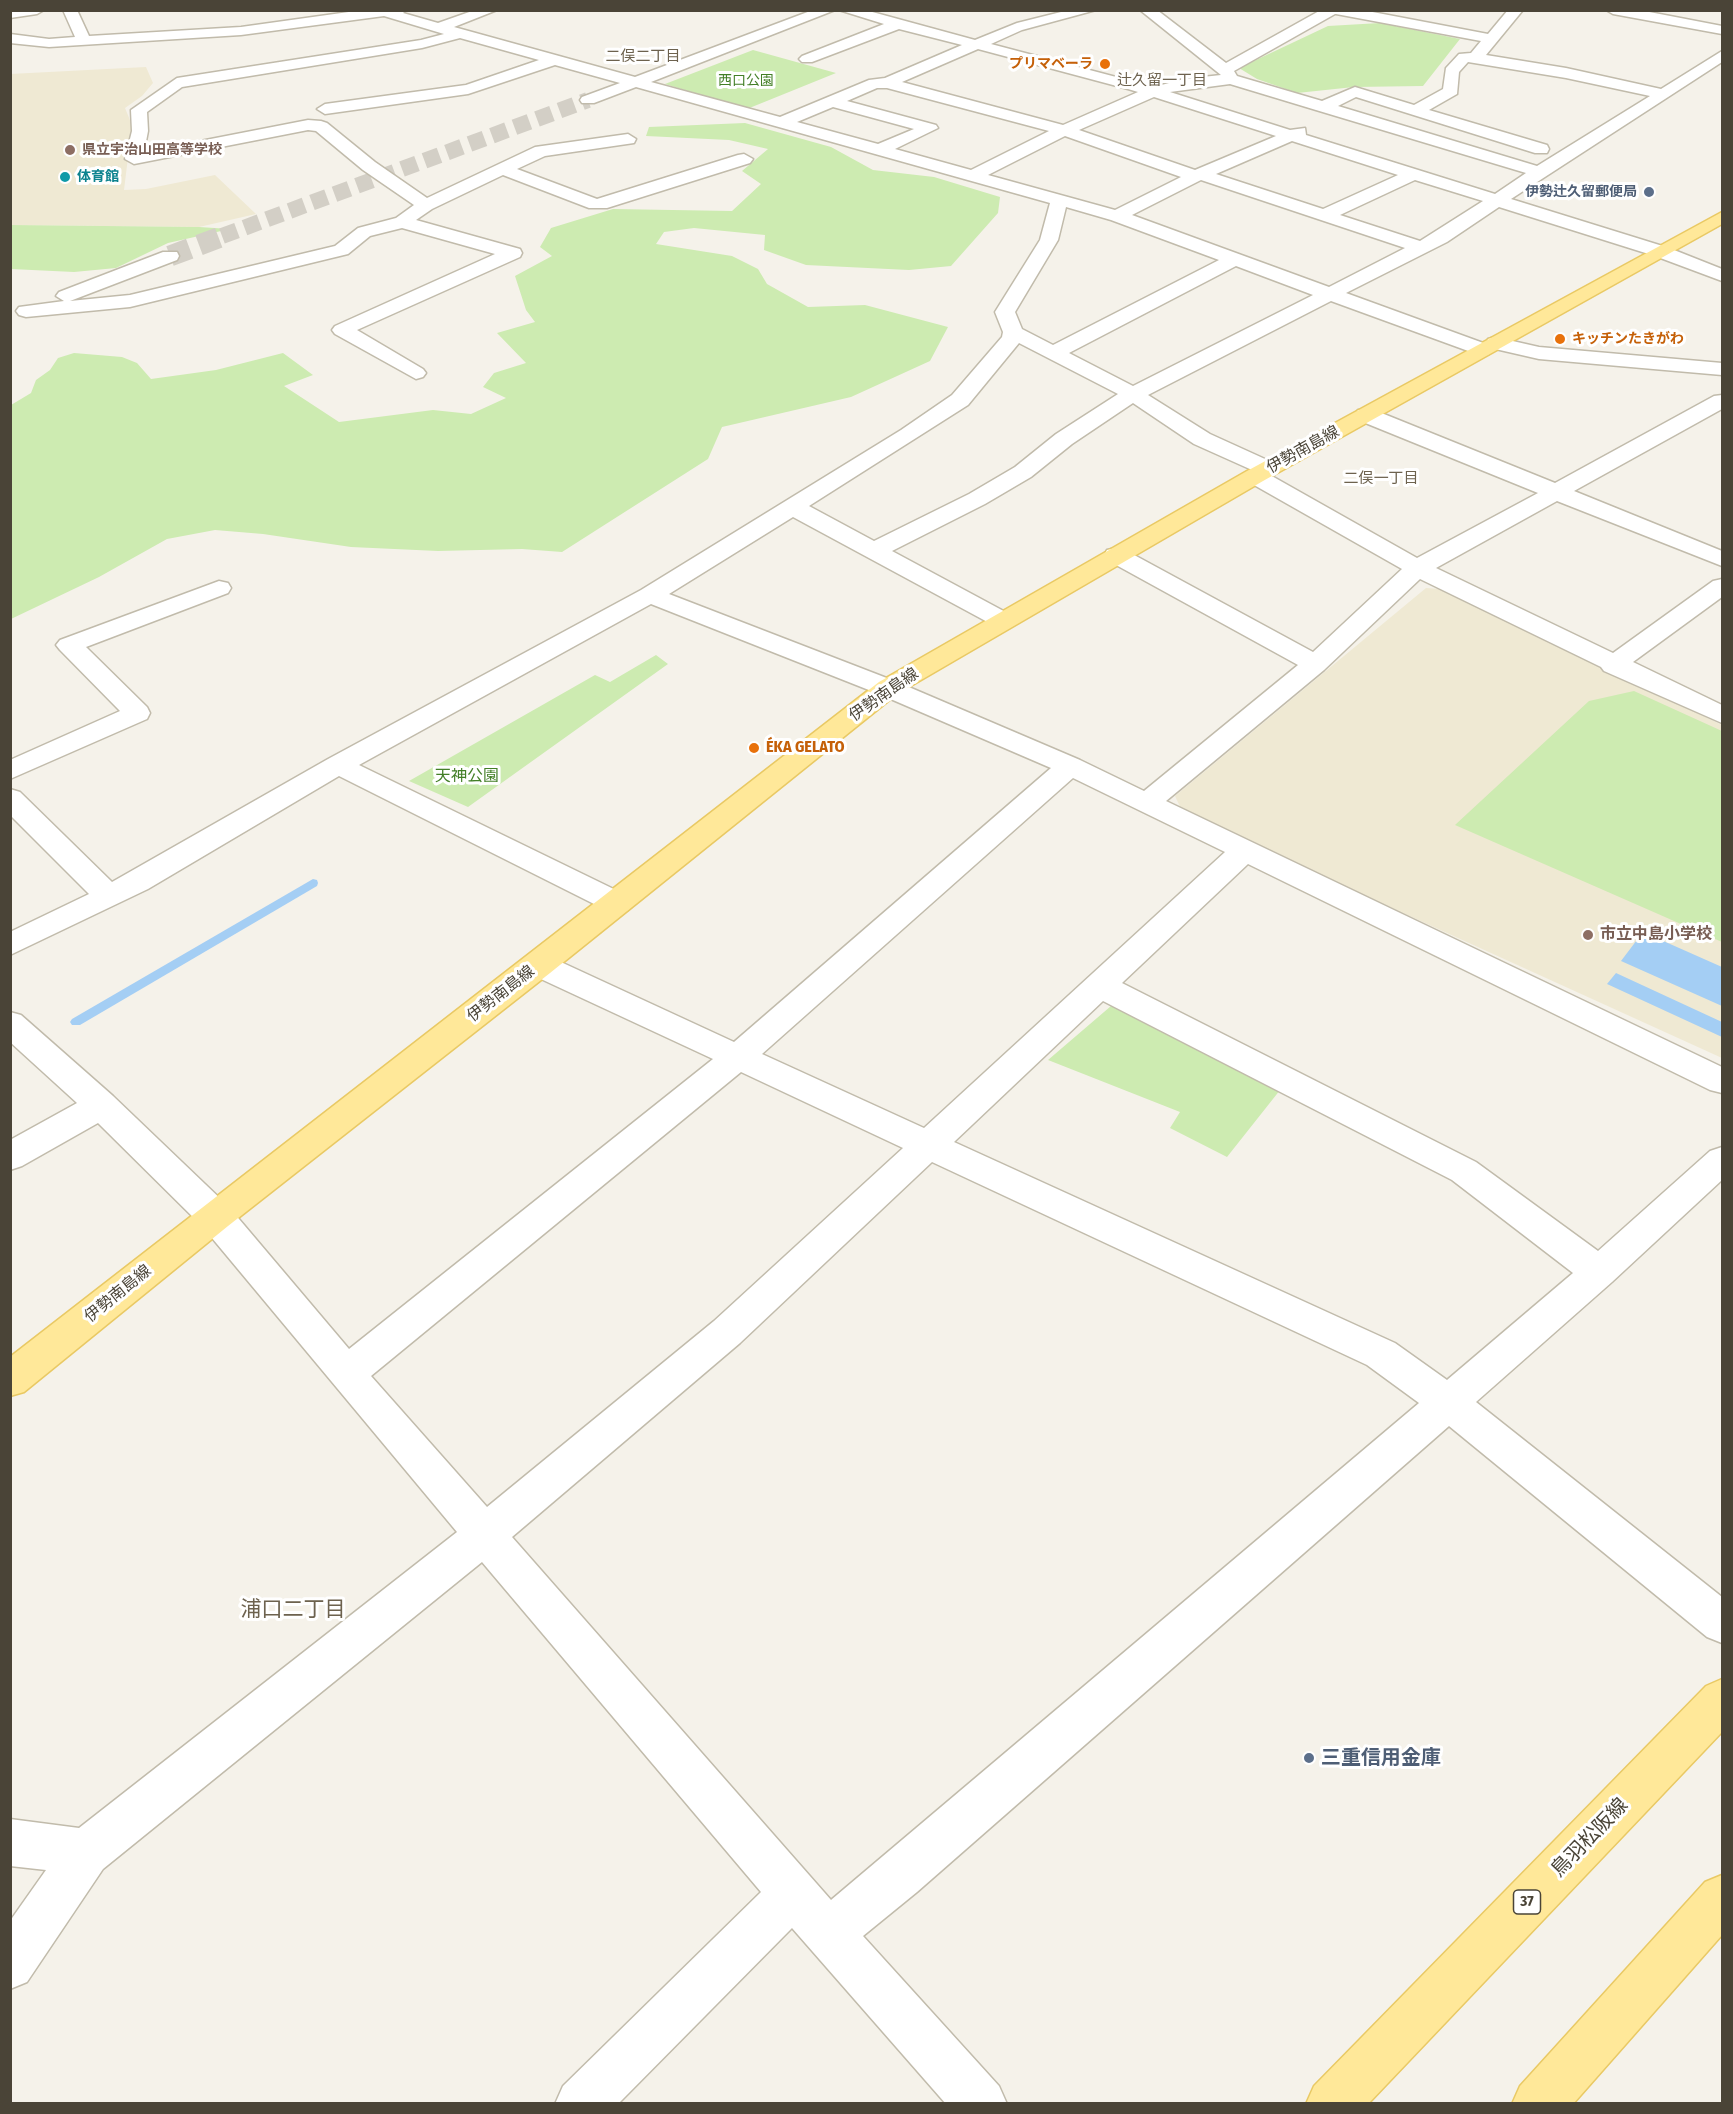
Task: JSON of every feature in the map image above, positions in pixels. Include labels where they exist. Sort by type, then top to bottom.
[{"type":"main road","name":"伊勢南島線","points":[[10,1380],[215,1216],[539,965],[888,688],[1002,620],[1262,472],[1722,217]]},
{"type":"main road","name":"鳥羽松阪線","points":[[1332,2103],[1722,1701]]},
{"type":"main road","points":[[1538,2103],[1722,1899]]},
{"type":"street","points":[[10,14],[37,10]]},
{"type":"street","points":[[70,10],[84,41]]},
{"type":"street","points":[[438,28],[490,10]]},
{"type":"street","points":[[588,100],[828,10]]},
{"type":"street","points":[[846,10],[1153,92],[1662,252],[1722,274]]},
{"type":"street","points":[[1040,10],[1061,15]]},
{"type":"street","points":[[887,83],[1029,23],[1089,10]]},
{"type":"street","points":[[1147,10],[1228,75],[1318,118],[1342,113],[1540,172]]},
{"type":"street","points":[[973,176],[1064,130],[1153,92],[1228,75],[1334,10],[1492,39]]},
{"type":"street","points":[[1475,58],[1516,10]]},
{"type":"street","points":[[1613,10],[1722,30]]},
{"type":"street","points":[[10,38],[49,43],[241,31],[368,12],[394,12],[438,28],[1117,216],[1329,294],[1489,347],[1722,369]]},
{"type":"street","points":[[225,17],[241,31]]},
{"type":"street","points":[[807,60],[898,24]]},
{"type":"street","points":[[426,205],[369,166],[321,126],[308,125],[134,159],[140,131],[139,110],[177,83],[423,44],[460,33]]},
{"type":"street","points":[[874,550],[977,499],[1014,477],[1064,439],[1133,394],[1422,248],[1722,55]]},
{"type":"street","points":[[1417,110],[1451,91],[1451,71],[1464,57],[1566,73],[1664,94]]},
{"type":"street","points":[[325,109],[468,89],[554,60]]},
{"type":"street","points":[[1703,68],[1722,73]]},
{"type":"street","points":[[781,123],[875,82],[887,83],[1064,130],[1422,248]]},
{"type":"street","points":[[1117,216],[1198,175],[1290,135],[1355,92],[1563,156]]},
{"type":"street","points":[[831,101],[930,128],[879,150]]},
{"type":"street","points":[[18,313],[130,301],[340,250],[364,232],[402,222],[426,205],[548,149],[628,139]]},
{"type":"street","points":[[503,169],[595,204],[607,203],[744,159]]},
{"type":"street","points":[[1324,215],[1413,174]]},
{"type":"street","points":[[10,945],[109,896],[338,765],[650,595],[909,435],[960,400],[1012,338],[1013,332],[1005,312],[1049,240],[1059,201]]},
{"type":"street","points":[[402,222],[513,253],[454,277],[342,330],[416,373]]},
{"type":"street","points":[[18,313],[170,256]]},
{"type":"street","points":[[1052,353],[1234,260]]},
{"type":"street","points":[[1013,332],[1133,394],[1202,439],[1262,472],[1417,568],[1613,665],[1722,715]]},
{"type":"street","points":[[1148,802],[1315,664],[1417,568],[1558,493],[1722,401]]},
{"type":"street","points":[[1366,415],[1722,559]]},
{"type":"street","points":[[793,507],[1002,620]]},
{"type":"street","points":[[1116,555],[1315,664]]},
{"type":"street","points":[[1613,665],[1722,586]]},
{"type":"street","points":[[10,771],[137,712],[69,645],[219,588]]},
{"type":"street","points":[[650,595],[888,688],[1070,766],[1722,1081]]},
{"type":"street","points":[[338,765],[617,903]]},
{"type":"street","points":[[346,1374],[739,1056],[1070,766]]},
{"type":"street","points":[[10,798],[109,896]]},
{"type":"street","points":[[10,1965],[86,1852],[486,1533],[727,1332],[1244,850]]},
{"type":"street","points":[[539,965],[1381,1354],[1448,1402],[1722,1623]]},
{"type":"street","points":[[1099,985],[1464,1171],[1599,1272]]},
{"type":"street","points":[[10,1023],[101,1105],[215,1216],[346,1374],[486,1533],[828,1934],[981,2103]]},
{"type":"street","points":[[10,1157],[101,1105]]},
{"type":"street","points":[[828,1934],[900,1875],[1599,1272],[1722,1160]]},
{"type":"street","points":[[10,1842],[86,1852]]},
{"type":"street","points":[[581,2103],[794,1893]]},
{"type":"shaded area","name":"県立宇治山田高等学校","points":[[146,67],[153,83],[142,96],[125,108],[132,125],[124,190],[146,189],[215,175],[256,214],[199,227],[11,225],[10,74]]},
{"type":"shaded area","name":"市立中島小学校","points":[[1426,588],[1441,589],[1722,725],[1722,1058],[1183,813],[1175,796]]},
{"type":"green space","points":[[1380,23],[1460,39],[1423,86],[1354,87],[1297,93],[1257,79],[1239,68],[1328,26]]},
{"type":"green space","name":"西口公園","points":[[753,50],[836,73],[747,109],[665,84]]},
{"type":"green space","points":[[745,123],[831,147],[873,170],[934,177],[1000,197],[998,213],[951,266],[909,270],[806,265],[764,250],[765,235],[694,228],[664,232],[656,244],[732,256],[758,269],[767,284],[808,307],[865,305],[948,327],[930,361],[851,397],[722,427],[708,459],[562,552],[522,549],[438,551],[351,547],[263,534],[215,530],[167,539],[99,577],[11,619],[11,405],[31,393],[36,380],[50,370],[58,358],[74,353],[122,357],[137,363],[151,379],[216,370],[283,353],[313,375],[284,386],[339,422],[433,410],[471,414],[506,398],[483,387],[494,373],[526,363],[497,333],[535,322],[526,310],[515,276],[552,256],[540,247],[551,228],[613,209],[732,211],[761,184],[742,171],[768,149],[729,140],[646,136],[649,127]]},
{"type":"green space","points":[[11,225],[230,229],[168,243],[116,268],[74,272],[11,269]]},
{"type":"green space","name":"天神公園","points":[[656,655],[668,664],[468,807],[409,781],[595,675],[610,682]]},
{"type":"green space","points":[[1634,691],[1722,731],[1722,942],[1455,825],[1589,701]]},
{"type":"green space","points":[[1118,1000],[1288,1080],[1227,1157],[1170,1128],[1180,1112],[1048,1060]]},
{"type":"water","points":[[1643,932],[1722,967],[1722,1006],[1621,961]]},
{"type":"water","points":[[1616,973],[1722,1022],[1722,1037],[1607,984]]},
{"type":"waterway","points":[[76,1022],[313,883]]},
{"type":"tunnel","points":[[222,236],[588,100]]},
{"type":"tunnel","points":[[170,256],[226,235]]},
{"type":"place","name":"プリマベーラ","points":[[1105,64]]},
{"type":"place","name":"県立宇治山田高等学校","points":[[70,150]]},
{"type":"place","name":"体育館","points":[[65,177]]},
{"type":"place","name":"伊勢辻久留郵便局","points":[[1649,192]]},
{"type":"place","name":"キッチンたきがわ","points":[[1560,339]]},
{"type":"place","name":"ÉKA GELATO","points":[[754,748]]},
{"type":"place","name":"市立中島小学校","points":[[1588,935]]},
{"type":"place","name":"三重信用金庫","points":[[1309,1758]]},
{"type":"district","name":"二俣二丁目","points":[[643,57]]},
{"type":"district","name":"辻久留一丁目","points":[[1162,81]]},
{"type":"district","name":"二俣一丁目","points":[[1381,479]]},
{"type":"district","name":"浦口二丁目","points":[[293,1610]]}]
